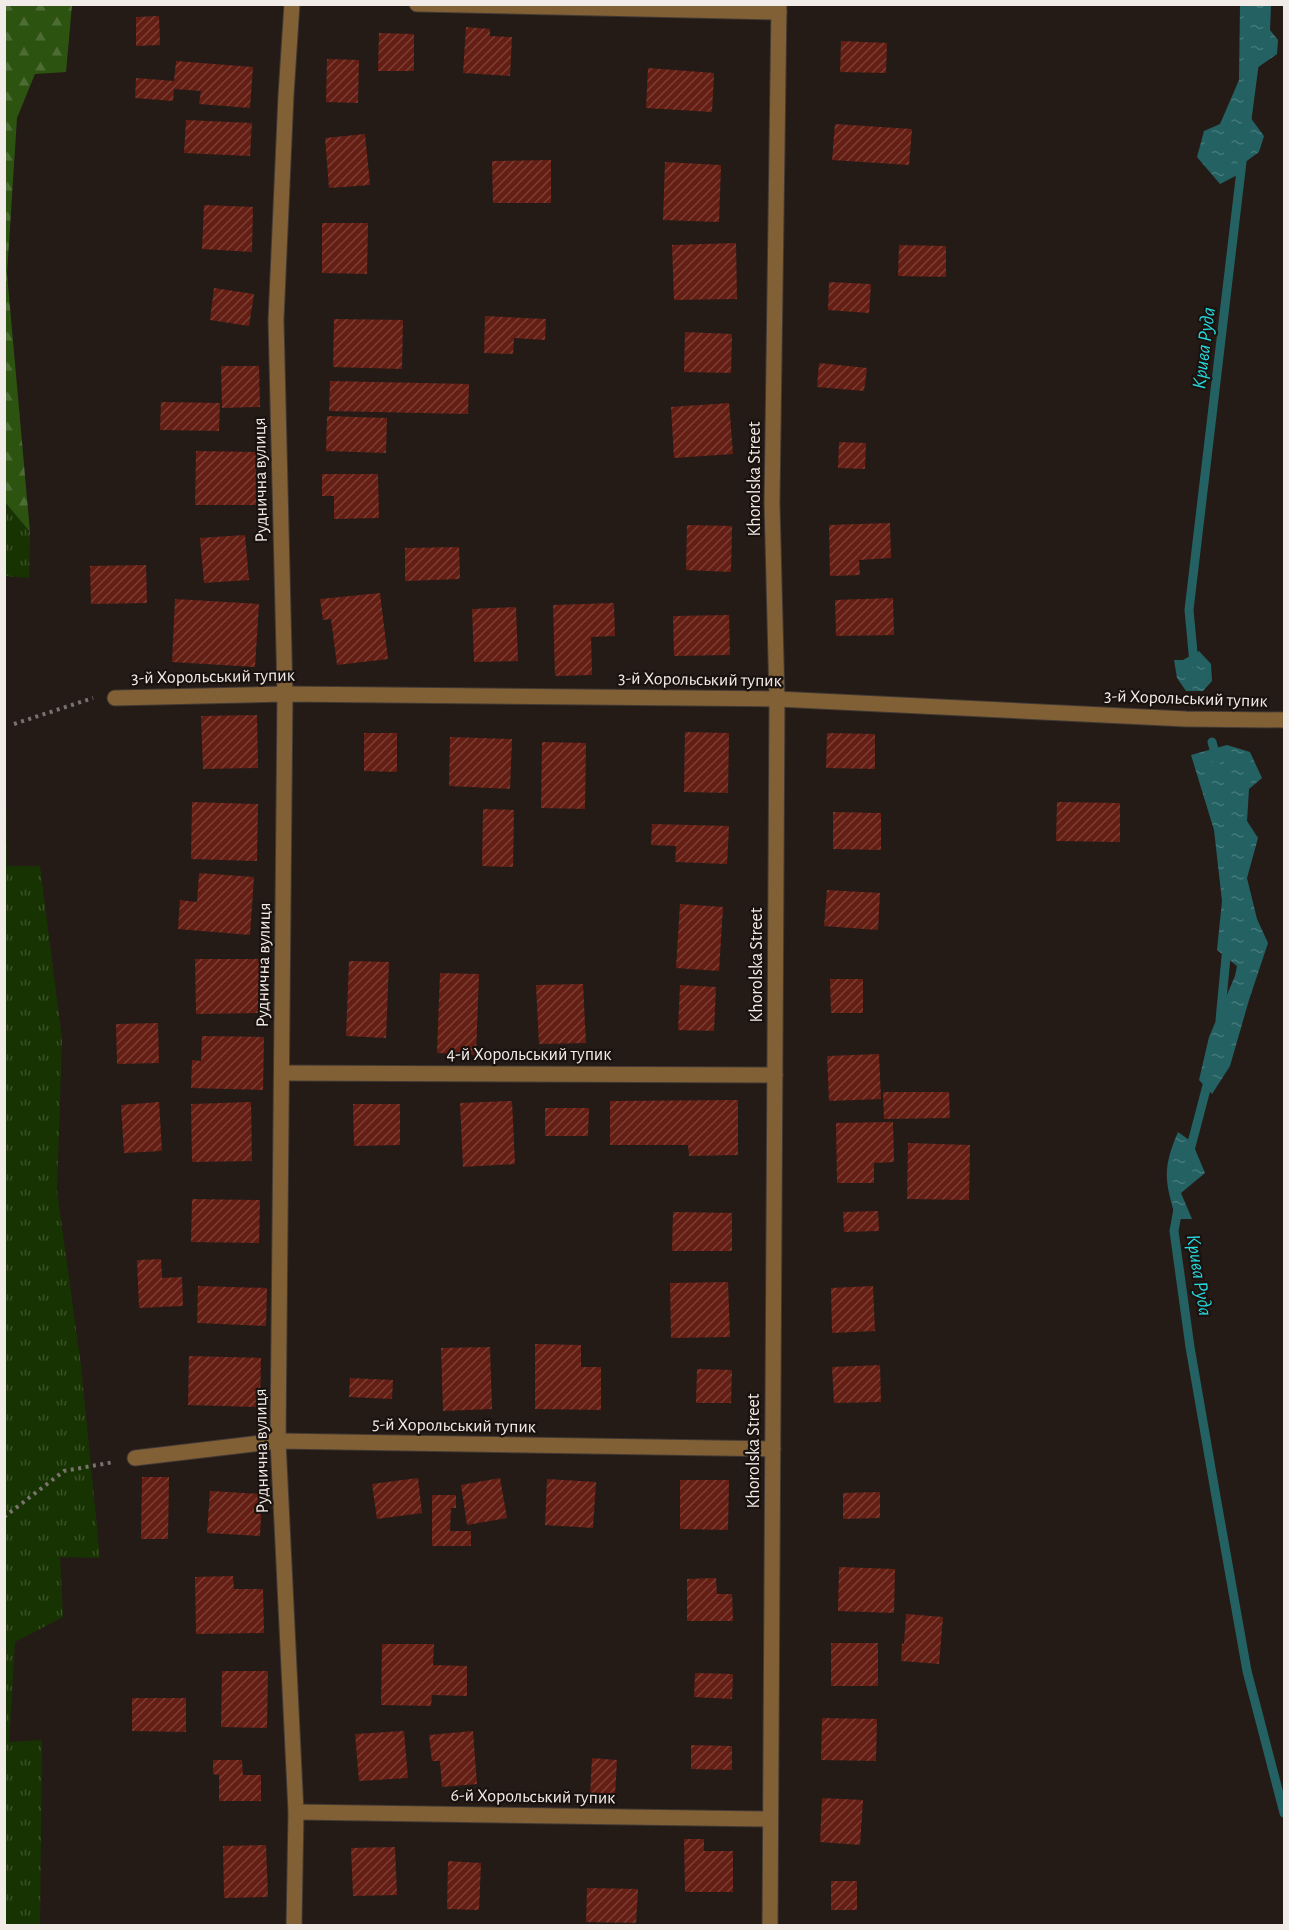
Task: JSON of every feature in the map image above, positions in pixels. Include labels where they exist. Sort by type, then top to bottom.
[{"type":"street","name":"Руднична вулиця","points":[[292,4],[276,320],[285,694],[278,1442],[296,1812],[294,1926]]},
{"type":"street","points":[[417,4],[779,8]]},
{"type":"street","name":"Khorolska Street","points":[[770,1926],[777,699],[772,503],[779,8]]},
{"type":"street","name":"3-й Хорольський тупик","points":[[115,698],[285,694],[777,699],[1186,719],[1284,720]]},
{"type":"street","name":"4-й Хорольський тупик","points":[[282,1073],[775,1075]]},
{"type":"street","name":"5-й Хорольський тупик","points":[[135,1458],[278,1442],[773,1449]]},
{"type":"street","name":"6-й Хорольський тупик","points":[[296,1812],[770,1819]]},
{"type":"path","points":[[14,724],[89,698],[115,698]]},
{"type":"path","points":[[4,1516],[64,1471],[135,1458]]},
{"type":"green space","points":[[4,5],[72,5],[66,72],[35,74],[17,118],[7,274],[30,532],[4,501]]},
{"type":"green space","points":[[4,501],[30,532],[29,578],[5,576]]},
{"type":"green space","points":[[5,721],[7,866],[40,866],[62,1039],[57,1191],[81,1366],[100,1558],[60,1557],[63,1617],[15,1642],[9,1742],[42,1740],[40,1926],[4,1925]]},
{"type":"water","points":[[1240,5],[1271,5],[1270,30],[1278,40],[1277,54],[1257,68],[1247,93],[1247,113],[1264,136],[1259,152],[1244,163],[1243,172],[1220,184],[1197,157],[1204,131],[1220,124],[1239,80]]},
{"type":"water","points":[[1199,651],[1211,664],[1212,681],[1203,691],[1186,691],[1177,678],[1174,660],[1183,660]]},
{"type":"water","points":[[1227,745],[1250,752],[1262,778],[1249,789],[1247,821],[1258,838],[1247,878],[1257,919],[1268,943],[1230,1066],[1212,1094],[1199,1080],[1209,1037],[1235,976],[1237,966],[1217,950],[1222,901],[1214,830],[1191,755]]},
{"type":"water","points":[[1178,1132],[1192,1142],[1205,1173],[1181,1193],[1192,1219],[1176,1219],[1169,1195],[1167,1166]]},
{"type":"building","points":[[159,16],[160,45],[136,46],[136,17]]},
{"type":"building","points":[[466,27],[490,29],[490,36],[512,37],[510,76],[463,73]]},
{"type":"building","points":[[379,33],[414,34],[414,71],[378,71]]},
{"type":"building","points":[[841,41],[887,43],[886,73],[840,72]]},
{"type":"building","points":[[327,59],[359,60],[358,103],[326,102]]},
{"type":"building","points":[[176,61],[253,67],[250,108],[199,104],[201,91],[174,89],[173,101],[135,98],[136,78],[174,81]]},
{"type":"building","points":[[648,68],[714,73],[712,112],[646,108]]},
{"type":"building","points":[[186,120],[252,123],[250,156],[184,153]]},
{"type":"building","points":[[835,124],[912,129],[909,165],[832,160]]},
{"type":"building","points":[[365,134],[370,185],[329,188],[325,138]]},
{"type":"building","points":[[551,160],[551,203],[493,203],[492,161]]},
{"type":"building","points":[[665,162],[721,165],[719,222],[663,220]]},
{"type":"building","points":[[204,205],[253,207],[252,252],[202,249]]},
{"type":"building","points":[[322,223],[368,223],[367,274],[322,273]]},
{"type":"building","points":[[736,243],[737,299],[674,300],[672,245]]},
{"type":"building","points":[[899,245],[946,246],[946,277],[898,276]]},
{"type":"building","points":[[829,282],[871,284],[869,313],[828,310]]},
{"type":"building","points":[[214,288],[254,294],[249,326],[210,320]]},
{"type":"building","points":[[485,316],[546,319],[545,340],[514,338],[513,354],[484,353]]},
{"type":"building","points":[[334,319],[403,320],[402,369],[333,367]]},
{"type":"building","points":[[685,332],[732,334],[731,373],[684,372]]},
{"type":"building","points":[[819,363],[867,368],[864,391],[817,387]]},
{"type":"building","points":[[221,366],[259,366],[260,407],[222,408]]},
{"type":"building","points":[[330,381],[469,384],[468,414],[329,411]]},
{"type":"building","points":[[161,402],[220,403],[219,431],[160,430]]},
{"type":"building","points":[[729,403],[733,454],[674,458],[671,407]]},
{"type":"building","points":[[327,416],[387,418],[386,453],[326,451]]},
{"type":"building","points":[[839,442],[866,443],[865,469],[838,468]]},
{"type":"building","points":[[196,451],[256,452],[256,505],[195,505]]},
{"type":"building","points":[[322,474],[378,474],[379,518],[334,519],[334,496],[322,496]]},
{"type":"building","points":[[890,523],[891,558],[859,560],[860,575],[830,576],[829,525]]},
{"type":"building","points":[[687,525],[732,526],[731,572],[686,570]]},
{"type":"building","points":[[245,535],[249,580],[204,583],[200,538]]},
{"type":"building","points":[[459,547],[460,579],[405,581],[405,548]]},
{"type":"building","points":[[146,565],[147,603],[91,604],[90,566]]},
{"type":"building","points":[[380,593],[388,659],[337,665],[331,619],[323,620],[320,599]]},
{"type":"building","points":[[893,598],[894,635],[836,636],[835,600]]},
{"type":"building","points":[[175,599],[259,604],[255,667],[172,662]]},
{"type":"building","points":[[614,603],[615,636],[591,637],[592,675],[555,676],[553,605]]},
{"type":"building","points":[[516,607],[518,661],[474,662],[472,609]]},
{"type":"building","points":[[729,615],[730,655],[674,656],[673,616]]},
{"type":"building","points":[[257,715],[258,768],[203,769],[201,716]]},
{"type":"building","points":[[685,732],[729,733],[728,793],[684,792]]},
{"type":"building","points":[[364,733],[397,733],[397,772],[364,771]]},
{"type":"building","points":[[827,733],[875,734],[875,769],[826,768]]},
{"type":"building","points":[[450,737],[512,739],[510,789],[449,786]]},
{"type":"building","points":[[542,742],[586,743],[585,809],[541,808]]},
{"type":"building","points":[[192,802],[258,804],[257,861],[191,859]]},
{"type":"building","points":[[1057,802],[1120,803],[1120,842],[1056,841]]},
{"type":"building","points":[[483,809],[514,810],[513,867],[482,866]]},
{"type":"building","points":[[833,812],[881,813],[881,850],[833,849]]},
{"type":"building","points":[[652,824],[729,826],[727,864],[675,862],[676,846],[651,845]]},
{"type":"building","points":[[199,873],[254,877],[250,935],[178,929],[180,900],[197,902]]},
{"type":"building","points":[[827,890],[880,893],[878,930],[824,926]]},
{"type":"building","points":[[680,904],[723,907],[719,971],[676,968]]},
{"type":"building","points":[[195,959],[260,959],[260,1013],[196,1014]]},
{"type":"building","points":[[349,961],[389,962],[386,1038],[346,1036]]},
{"type":"building","points":[[440,973],[479,974],[476,1055],[437,1053]]},
{"type":"building","points":[[830,979],[863,979],[863,1013],[831,1013]]},
{"type":"building","points":[[583,984],[586,1043],[539,1044],[536,985]]},
{"type":"building","points":[[680,985],[716,987],[714,1031],[678,1030]]},
{"type":"building","points":[[158,1023],[159,1063],[117,1064],[116,1024]]},
{"type":"building","points":[[202,1036],[264,1037],[263,1090],[191,1088],[192,1060],[201,1061]]},
{"type":"building","points":[[879,1054],[881,1099],[829,1101],[827,1056]]},
{"type":"building","points":[[883,1092],[949,1092],[950,1118],[884,1119]]},
{"type":"building","points":[[738,1100],[738,1155],[689,1156],[688,1145],[610,1145],[610,1101]]},
{"type":"building","points":[[512,1101],[515,1164],[463,1167],[460,1103]]},
{"type":"building","points":[[159,1102],[162,1151],[124,1153],[121,1105]]},
{"type":"building","points":[[251,1102],[252,1161],[192,1162],[191,1104]]},
{"type":"building","points":[[353,1104],[400,1104],[400,1145],[354,1146]]},
{"type":"building","points":[[545,1108],[589,1108],[588,1136],[545,1136]]},
{"type":"building","points":[[893,1122],[894,1162],[874,1163],[874,1183],[837,1183],[836,1123]]},
{"type":"building","points":[[908,1143],[970,1145],[969,1200],[907,1199]]},
{"type":"building","points":[[192,1199],[260,1200],[259,1243],[191,1242]]},
{"type":"building","points":[[878,1211],[879,1231],[844,1232],[843,1212]]},
{"type":"building","points":[[673,1212],[732,1213],[732,1251],[672,1251]]},
{"type":"building","points":[[161,1259],[162,1278],[182,1277],[183,1306],[139,1308],[137,1260]]},
{"type":"building","points":[[728,1282],[730,1337],[671,1338],[670,1283]]},
{"type":"building","points":[[198,1286],[267,1288],[266,1326],[197,1323]]},
{"type":"building","points":[[873,1286],[875,1331],[832,1333],[831,1288]]},
{"type":"building","points":[[535,1344],[581,1345],[581,1367],[601,1367],[601,1410],[535,1409]]},
{"type":"building","points":[[490,1347],[492,1409],[443,1411],[441,1348]]},
{"type":"building","points":[[189,1356],[261,1358],[260,1407],[188,1405]]},
{"type":"building","points":[[880,1365],[881,1402],[834,1403],[832,1367]]},
{"type":"building","points":[[697,1369],[732,1370],[731,1403],[696,1403]]},
{"type":"building","points":[[350,1378],[393,1380],[392,1399],[349,1397]]},
{"type":"building","points":[[142,1477],[169,1477],[168,1539],[141,1539]]},
{"type":"building","points":[[418,1478],[422,1513],[377,1519],[372,1484]]},
{"type":"building","points":[[500,1478],[507,1518],[467,1525],[461,1485]]},
{"type":"building","points":[[547,1479],[596,1482],[593,1528],[545,1525]]},
{"type":"building","points":[[680,1480],[729,1480],[728,1530],[680,1529]]},
{"type":"building","points":[[210,1491],[262,1494],[260,1536],[207,1533]]},
{"type":"building","points":[[880,1492],[880,1518],[843,1519],[843,1493]]},
{"type":"building","points":[[432,1495],[456,1495],[456,1508],[451,1508],[450,1531],[471,1531],[471,1546],[432,1546]]},
{"type":"building","points":[[839,1567],[895,1569],[894,1613],[838,1611]]},
{"type":"building","points":[[233,1576],[234,1589],[263,1589],[264,1633],[196,1634],[195,1577]]},
{"type":"building","points":[[716,1578],[717,1594],[732,1594],[733,1621],[687,1621],[687,1579]]},
{"type":"building","points":[[906,1614],[943,1617],[939,1664],[901,1661]]},
{"type":"building","points":[[831,1643],[878,1643],[878,1686],[831,1686]]},
{"type":"building","points":[[382,1644],[434,1644],[433,1665],[467,1666],[467,1696],[432,1695],[431,1706],[381,1705]]},
{"type":"building","points":[[222,1671],[268,1671],[267,1728],[221,1727]]},
{"type":"building","points":[[695,1673],[733,1674],[732,1699],[694,1697]]},
{"type":"building","points":[[132,1698],[186,1698],[186,1732],[132,1731]]},
{"type":"building","points":[[822,1718],[877,1719],[876,1761],[821,1760]]},
{"type":"building","points":[[404,1731],[408,1778],[359,1781],[355,1734]]},
{"type":"building","points":[[473,1731],[477,1784],[442,1787],[440,1761],[432,1761],[429,1735]]},
{"type":"building","points":[[691,1745],[732,1746],[732,1770],[691,1769]]},
{"type":"building","points":[[592,1758],[617,1760],[615,1796],[590,1795]]},
{"type":"building","points":[[213,1760],[242,1760],[243,1775],[261,1775],[261,1801],[219,1801],[219,1775],[213,1774]]},
{"type":"building","points":[[822,1798],[863,1800],[860,1845],[820,1842]]},
{"type":"building","points":[[684,1839],[704,1839],[704,1851],[733,1851],[733,1892],[685,1892]]},
{"type":"building","points":[[266,1845],[268,1897],[224,1898],[223,1846]]},
{"type":"building","points":[[395,1847],[397,1895],[353,1896],[351,1848]]},
{"type":"building","points":[[448,1861],[481,1863],[479,1910],[447,1909]]},
{"type":"building","points":[[831,1881],[857,1881],[857,1910],[831,1910]]},
{"type":"building","points":[[587,1888],[638,1889],[636,1923],[586,1922]]},
{"type":"waterway","name":"Крива Руда","points":[[1246,127],[1254,66]]},
{"type":"waterway","name":"Крива Руда","points":[[1194,663],[1189,610],[1242,162]]},
{"type":"waterway","name":"Крива Руда","points":[[1212,742],[1217,760]]},
{"type":"waterway","name":"Крива Руда","points":[[1220,1020],[1227,947]]},
{"type":"waterway","name":"Крива Руда","points":[[1189,1154],[1209,1078]]},
{"type":"waterway","name":"Крива Руда","points":[[1178,1209],[1174,1231],[1190,1347],[1215,1491],[1247,1671],[1284,1813]]}]
